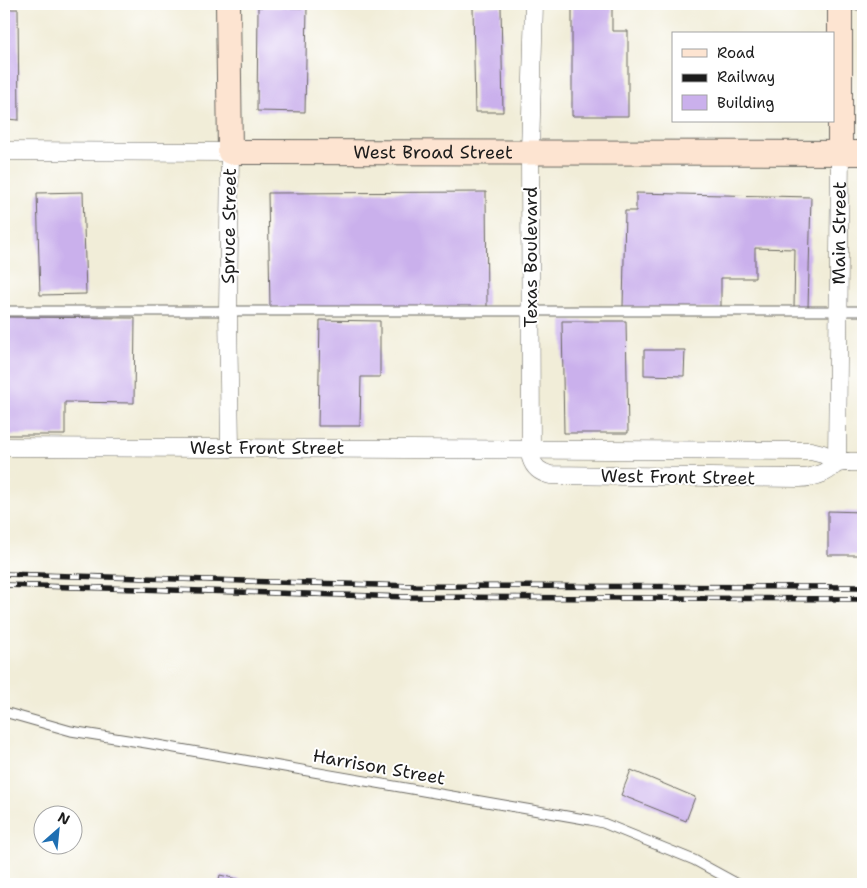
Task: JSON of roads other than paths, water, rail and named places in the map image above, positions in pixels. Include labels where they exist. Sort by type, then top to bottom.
[{"type":"street","name":"Spruce Street","points":[[228,4],[230,448]]},
{"type":"street","name":"Texas Boulevard","points":[[531,450],[530,152],[534,4]]},
{"type":"street","name":"Main Street","points":[[837,462],[840,4]]},
{"type":"street","name":"West Broad Street","points":[[4,151],[863,153]]},
{"type":"street","name":"West Front Street","points":[[4,447],[811,451],[823,454],[837,462],[863,462]]},
{"type":"street","name":"West Front Street","points":[[531,450],[531,458],[537,469],[556,475],[800,478],[822,473],[837,462]]},
{"type":"lane","points":[[785,4],[863,5]]},
{"type":"lane","points":[[4,311],[863,311]]},
{"type":"lane","name":"Harrison Street","points":[[4,712],[71,731],[604,823],[694,860],[738,884]]},
{"type":"railway","points":[[4,574],[414,586],[863,587]]},
{"type":"railway","points":[[4,585],[409,597],[863,599]]},
{"type":"railway","points":[[4,884],[23,884]]}]
